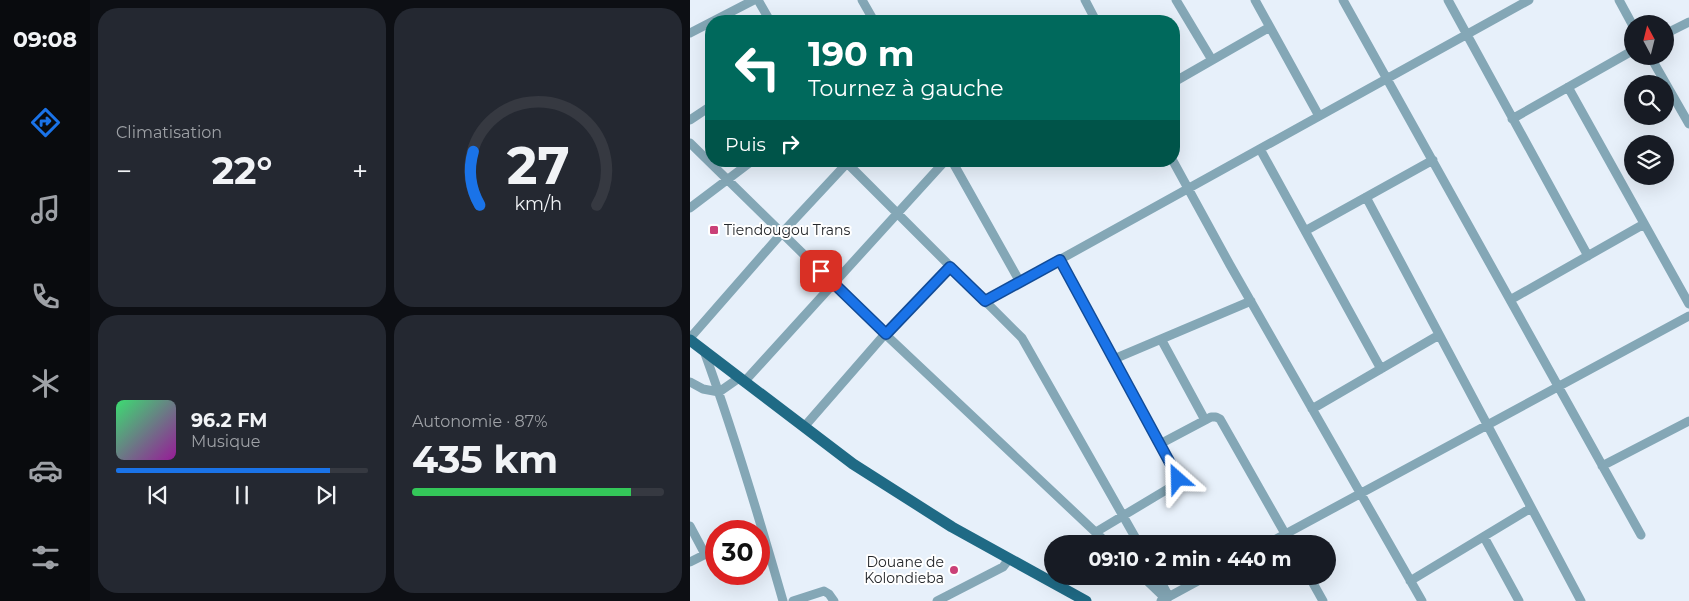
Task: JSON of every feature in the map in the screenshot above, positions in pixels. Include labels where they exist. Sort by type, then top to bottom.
[{"type":"main road","points":[[690,339],[853,464],[952,527],[1086,601]]},
{"type":"street","points":[[732,15],[754,0]]},
{"type":"street","points":[[758,0],[767,15]]},
{"type":"street","points":[[862,0],[871,15]]},
{"type":"street","points":[[1085,0],[1093,15]]},
{"type":"street","points":[[1176,0],[1212,60]]},
{"type":"street","points":[[1255,0],[1319,116]]},
{"type":"street","points":[[1343,0],[1641,535]]},
{"type":"street","points":[[1448,0],[1588,256]]},
{"type":"street","points":[[985,301],[1466,35],[1516,3],[1529,0]]},
{"type":"street","points":[[1619,0],[1627,15]]},
{"type":"street","points":[[1674,30],[1689,22]]},
{"type":"street","points":[[690,34],[705,27]]},
{"type":"street","points":[[1180,79],[1270,27]]},
{"type":"street","points":[[1512,119],[1624,56]]},
{"type":"street","points":[[1655,65],[1689,124]]},
{"type":"street","points":[[1568,87],[1689,304]]},
{"type":"street","points":[[690,120],[705,110]]},
{"type":"street","points":[[690,143],[705,158]]},
{"type":"street","points":[[1260,149],[1381,369]]},
{"type":"street","points":[[1305,231],[1432,160]]},
{"type":"street","points":[[714,167],[781,234],[1099,535]]},
{"type":"street","points":[[690,208],[744,167]]},
{"type":"street","points":[[690,339],[841,167]]},
{"type":"street","points":[[851,167],[1022,338],[1134,535]]},
{"type":"street","points":[[690,382],[703,390],[718,392],[741,380],[834,283],[940,167]]},
{"type":"street","points":[[955,167],[1020,282]]},
{"type":"street","points":[[1176,167],[1422,601]]},
{"type":"street","points":[[1366,197],[1580,601]]},
{"type":"street","points":[[1510,300],[1644,224]]},
{"type":"street","points":[[1060,260],[1178,479],[1176,484],[1096,532]]},
{"type":"street","points":[[804,427],[886,334],[950,267]]},
{"type":"street","points":[[1114,359],[1251,301]]},
{"type":"street","points":[[1160,444],[1211,417],[1216,417],[1224,422],[1286,534],[1689,316]]},
{"type":"street","points":[[1312,409],[1439,335]]},
{"type":"street","points":[[1161,339],[1206,420]]},
{"type":"street","points":[[704,351],[758,520]]},
{"type":"street","points":[[1602,466],[1686,422],[1689,433]]},
{"type":"street","points":[[1410,581],[1531,508]]},
{"type":"street","points":[[690,526],[705,554],[690,562]]},
{"type":"street","points":[[1484,536],[1519,601]]},
{"type":"street","points":[[937,601],[1004,567],[1009,559]]},
{"type":"street","points":[[770,560],[783,601]]},
{"type":"street","points":[[1151,585],[1165,599]]},
{"type":"street","points":[[1161,585],[1165,599]]},
{"type":"street","points":[[1165,599],[1191,585]]},
{"type":"street","points":[[1314,585],[1323,601]]},
{"type":"street","points":[[794,601],[824,591],[834,601]]},
{"type":"place","name":"Tiendougou Trans","points":[[714,230]]},
{"type":"place","name":"Douane de Kolondieba","points":[[954,570]]},
{"type":"route","points":[[821,271],[886,334],[950,267],[985,301],[1060,260],[1178,479]]}]
